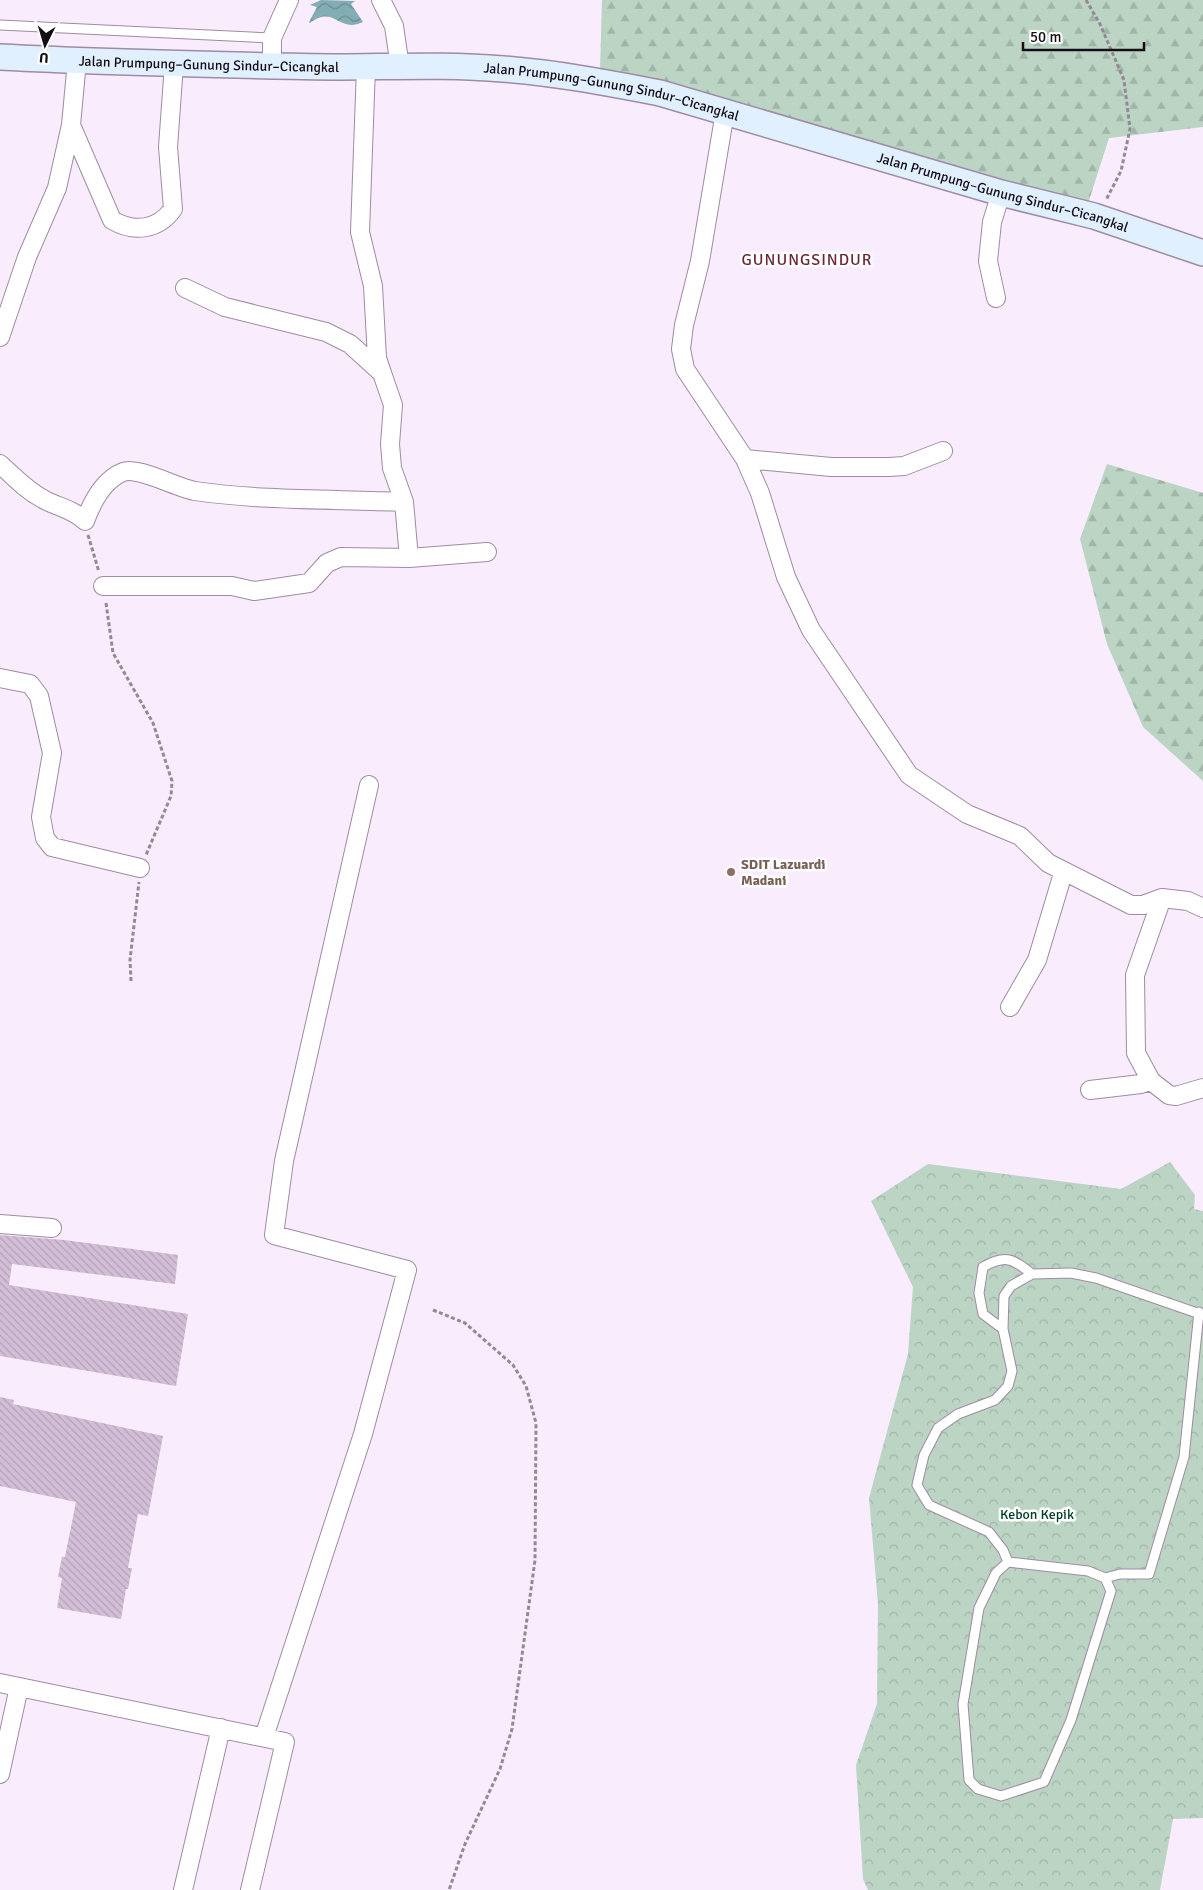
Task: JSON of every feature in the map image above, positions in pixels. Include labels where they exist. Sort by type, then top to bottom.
[{"type":"main road","name":"Jalan Prumpung–Gunung Sindur–Cicangkal","points":[[0,57],[272,66],[463,66],[538,72],[660,93],[1001,193],[1094,216],[1203,253]]},
{"type":"street","points":[[272,66],[272,38],[287,2],[290,0]]},
{"type":"street","points":[[381,0],[394,26],[400,67]]},
{"type":"street","points":[[0,338],[27,257],[58,188],[71,124],[77,61]]},
{"type":"street","points":[[71,124],[112,220],[122,226],[148,228],[166,218],[173,209],[168,147],[174,64]]},
{"type":"street","points":[[366,67],[360,232],[372,286],[377,358],[393,406],[390,444],[392,468],[404,502],[410,558]]},
{"type":"street","points":[[725,112],[700,261],[684,325],[681,349],[685,369],[745,459],[760,493],[786,577],[811,630],[910,775],[967,814],[1020,836],[1048,863],[1131,905],[1143,905],[1162,898],[1188,901],[1203,908]]},
{"type":"street","points":[[996,298],[988,261],[992,222],[1001,193]]},
{"type":"street","points":[[185,288],[225,307],[326,332],[350,344],[382,373]]},
{"type":"street","points":[[745,459],[831,467],[889,468],[904,466],[943,452]]},
{"type":"street","points":[[0,464],[26,488],[43,500],[78,514],[84,521],[91,503],[107,482],[123,472],[134,470],[186,489],[232,496],[404,502]]},
{"type":"street","points":[[103,586],[232,586],[254,590],[309,583],[327,563],[341,557],[410,558],[487,552]]},
{"type":"street","points":[[0,678],[30,684],[39,696],[52,753],[41,817],[45,838],[52,847],[140,868]]},
{"type":"street","points":[[264,1737],[362,1434],[407,1270],[274,1235],[284,1161],[369,785]]},
{"type":"street","points":[[1010,1007],[1037,960],[1061,880],[1067,873]]},
{"type":"street","points":[[1162,898],[1135,975],[1136,1053],[1152,1081],[1169,1095],[1176,1096],[1203,1088]]},
{"type":"street","points":[[1090,1090],[1152,1081]]},
{"type":"street","points":[[0,1224],[52,1228]]},
{"type":"street","points":[[0,1683],[285,1742],[250,1890]]},
{"type":"street","points":[[0,1774],[20,1687]]},
{"type":"street","points":[[183,1890],[221,1728]]},
{"type":"lane","points":[[0,25],[272,38]]},
{"type":"lane","points":[[1003,1329],[983,1314],[978,1293],[983,1267],[995,1260],[1014,1260],[1032,1274]]},
{"type":"lane","points":[[1008,1562],[1003,1550],[989,1532],[930,1505],[917,1485],[924,1455],[938,1428],[958,1414],[995,1400],[1008,1386],[1012,1372],[1003,1329],[1004,1296],[1011,1286],[1032,1274],[1071,1273],[1096,1278],[1201,1314],[1184,1457],[1149,1574],[1120,1574],[1105,1578],[1088,1572],[1008,1562],[996,1573],[979,1608],[963,1704],[969,1780],[978,1789],[1001,1796],[1044,1782],[1071,1720],[1111,1591],[1105,1578]]},
{"type":"path","points":[[1086,0],[1100,24],[1124,80],[1130,129],[1121,171],[1106,200],[1094,216]]},
{"type":"path","points":[[84,521],[103,586],[114,653],[153,723],[172,781],[171,796],[140,868],[130,960],[131,981]]},
{"type":"path","points":[[433,1310],[465,1323],[513,1365],[526,1386],[536,1423],[535,1560],[512,1728],[500,1769],[465,1844],[449,1890]]},
{"type":"green space","points":[[602,0],[1203,0],[1203,127],[1109,138],[1084,216],[600,70]]},
{"type":"green space","points":[[1107,464],[1203,493],[1203,781],[1143,727],[1107,644],[1080,539]]},
{"type":"green space","name":"Kebon Kepik","points":[[1170,1162],[1195,1195],[1194,1209],[1203,1211],[1203,1818],[1173,1819],[1160,1890],[868,1890],[863,1879],[856,1765],[877,1704],[878,1604],[869,1498],[908,1354],[913,1287],[871,1201],[928,1164],[1121,1189]]},
{"type":"water","points":[[321,0],[355,1],[351,4],[363,22],[348,25],[331,17],[325,17],[318,18],[310,23],[317,7],[310,5]]},
{"type":"building","points":[[0,1235],[64,1240],[178,1255],[175,1284],[12,1264],[9,1285],[188,1314],[176,1386],[0,1356]]},
{"type":"building","points":[[0,1397],[14,1400],[13,1404],[163,1436],[148,1516],[138,1514],[128,1568],[132,1568],[121,1619],[57,1608],[62,1578],[58,1577],[62,1557],[65,1557],[76,1502],[0,1486]]},
{"type":"place","name":"SDIT Lazuardi Madani","points":[[731,872]]},
{"type":"district","name":"GUNUNGSINDUR","points":[[807,260]]}]
